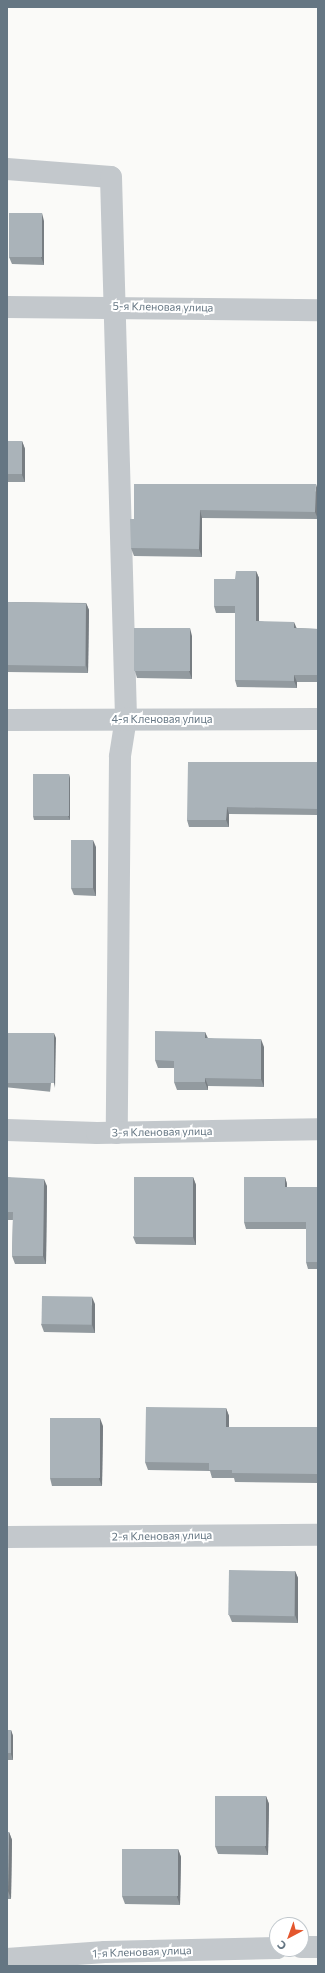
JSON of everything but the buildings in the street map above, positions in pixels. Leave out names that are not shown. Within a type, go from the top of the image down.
[{"type":"street","points":[[7,169],[111,177],[113,306],[126,718],[120,757],[117,1133]]},
{"type":"street","name":"5-я Кленовая улица","points":[[7,307],[113,306],[318,310]]},
{"type":"street","name":"4-я Кленовая улица","points":[[7,720],[126,718],[318,719]]},
{"type":"street","name":"3-я Кленовая улица","points":[[7,1130],[117,1133],[318,1129]]},
{"type":"street","name":"2-я Кленовая улица","points":[[7,1537],[318,1535]]},
{"type":"street","name":"1-я Кленовая улица","points":[[7,1959],[105,1952],[269,1948]]}]
